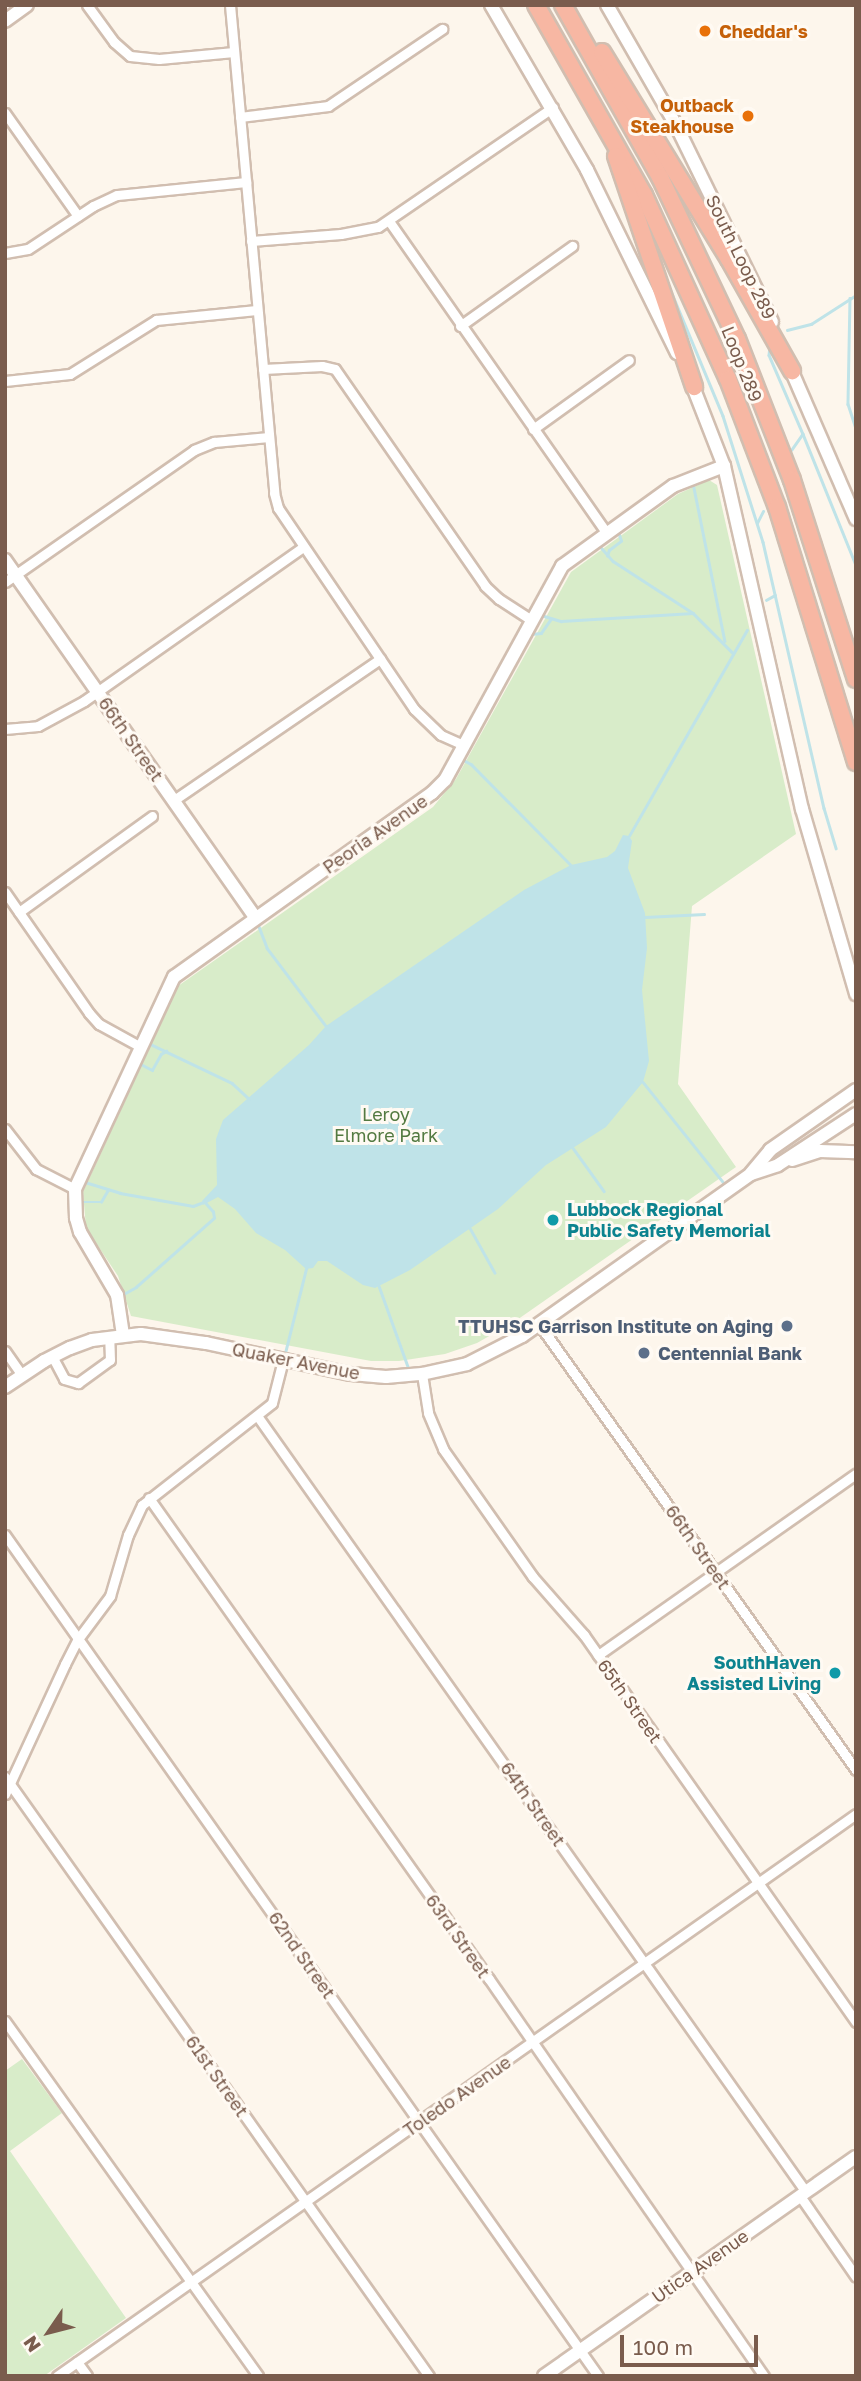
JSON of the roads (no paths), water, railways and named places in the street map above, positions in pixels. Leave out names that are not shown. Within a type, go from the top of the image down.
[{"type":"highway","name":"Loop 289","points":[[536,5],[608,127],[681,270],[738,405],[777,507],[856,762]]},
{"type":"highway","name":"Loop 289","points":[[563,5],[660,177],[737,339],[792,480],[856,679]]},
{"type":"highway","points":[[563,5],[592,38],[638,107],[792,371]]},
{"type":"highway","points":[[608,127],[632,210],[694,387]]},
{"type":"main road","points":[[5,21],[27,5]]},
{"type":"main road","points":[[491,5],[553,107],[694,387],[724,466],[802,809],[856,994]]},
{"type":"main road","name":"South Loop 289","points":[[607,5],[651,79],[706,185],[775,328],[856,519]]},
{"type":"main road","name":"Peoria Avenue","points":[[75,1189],[162,998],[180,970],[425,800],[445,780],[562,566],[673,486],[724,466]]},
{"type":"main road","name":"66th Street","points":[[5,559],[11,579],[98,692],[256,918]]},
{"type":"main road","name":"Quaker Avenue","points":[[5,1387],[52,1356],[123,1335],[165,1335],[351,1374],[386,1377],[422,1374],[485,1357],[539,1324],[751,1174],[770,1150],[856,1090]]},
{"type":"main road","name":"Quaker Avenue","points":[[751,1174],[778,1165],[856,1114]]},
{"type":"main road","points":[[778,1165],[820,1151],[856,1152]]},
{"type":"main road","points":[[75,1189],[76,1218],[80,1231],[117,1295],[123,1335]]},
{"type":"main road","name":"Utica Avenue","points":[[544,2376],[856,2157]]},
{"type":"street","points":[[87,5],[114,42],[130,56],[159,59],[234,52]]},
{"type":"street","points":[[230,5],[262,369],[278,508],[424,721],[441,735],[463,745]]},
{"type":"street","points":[[240,117],[328,106],[442,29]]},
{"type":"street","points":[[251,241],[363,232],[389,221],[553,107]]},
{"type":"street","points":[[5,113],[78,216]]},
{"type":"street","points":[[5,254],[28,249],[78,216],[117,195],[246,182]]},
{"type":"street","points":[[389,221],[606,532]]},
{"type":"street","points":[[460,326],[572,246]]},
{"type":"street","points":[[5,381],[70,374],[156,320],[257,310]]},
{"type":"street","points":[[533,429],[629,360]]},
{"type":"street","points":[[262,369],[322,366],[335,369],[485,586],[499,600],[531,620]]},
{"type":"street","points":[[11,579],[194,450],[214,442],[269,438]]},
{"type":"street","points":[[5,729],[38,726],[98,692],[303,547]]},
{"type":"street","points":[[174,800],[380,659]]},
{"type":"street","points":[[19,912],[152,816]]},
{"type":"street","points":[[5,892],[99,1024],[139,1046]]},
{"type":"street","points":[[5,1129],[37,1169],[75,1189]]},
{"type":"street","name":"66th Street","points":[[539,1324],[856,1770]]},
{"type":"street","points":[[52,1356],[64,1379],[78,1383],[110,1360],[109,1337]]},
{"type":"street","points":[[5,1351],[22,1375]]},
{"type":"street","points":[[5,1794],[8,1780],[78,1639],[110,1596],[128,1535],[149,1498],[258,1417],[272,1403],[283,1360]]},
{"type":"street","name":"65th Street","points":[[422,1374],[428,1413],[443,1449],[533,1577],[598,1655],[856,2022]]},
{"type":"street","name":"64th Street","points":[[258,1417],[645,1963],[803,2194],[856,2277]]},
{"type":"street","points":[[598,1655],[856,1474]]},
{"type":"street","name":"63rd Street","points":[[149,1498],[533,2042],[764,2376]]},
{"type":"street","name":"62nd Street","points":[[5,1535],[598,2376]]},
{"type":"street","name":"61st Street","points":[[8,1780],[429,2376]]},
{"type":"street","name":"Toledo Avenue","points":[[57,2376],[856,1814]]},
{"type":"street","points":[[5,2021],[258,2376]]},
{"type":"street","points":[[77,2362],[87,2376]]},
{"type":"water","points":[[623,835],[629,836],[632,841],[628,868],[645,913],[647,948],[642,990],[649,1061],[643,1082],[606,1127],[546,1165],[498,1209],[410,1270],[375,1288],[363,1285],[327,1261],[318,1261],[313,1268],[306,1269],[285,1250],[256,1233],[235,1209],[218,1197],[203,1205],[202,1201],[217,1185],[216,1139],[223,1120],[309,1045],[326,1026],[524,890],[571,865],[607,857],[615,851]]},
{"type":"waterway","points":[[666,279],[723,416],[763,542],[824,808],[836,848]]},
{"type":"waterway","points":[[787,330],[811,324],[856,295]]},
{"type":"waterway","points":[[850,298],[848,404],[856,428]]},
{"type":"waterway","points":[[770,346],[769,355],[803,434],[792,450]]},
{"type":"waterway","points":[[803,434],[856,565]]},
{"type":"waterway","points":[[693,483],[725,641]]},
{"type":"waterway","points":[[757,523],[763,511]]},
{"type":"waterway","points":[[607,556],[609,550],[621,541],[618,532]]},
{"type":"waterway","points":[[599,545],[613,561],[693,613],[733,653]]},
{"type":"waterway","points":[[766,600],[775,595]]},
{"type":"waterway","points":[[541,615],[561,621],[693,613]]},
{"type":"waterway","points":[[531,634],[541,633],[550,620]]},
{"type":"waterway","points":[[629,836],[747,630]]},
{"type":"waterway","points":[[460,758],[471,764],[571,865]]},
{"type":"waterway","points":[[645,917],[704,914]]},
{"type":"waterway","points":[[258,924],[267,948],[326,1026]]},
{"type":"waterway","points":[[148,1043],[232,1083],[249,1099]]},
{"type":"waterway","points":[[139,1063],[152,1070],[161,1054],[166,1051]]},
{"type":"waterway","points":[[643,1082],[727,1187]]},
{"type":"waterway","points":[[573,1148],[604,1191]]},
{"type":"waterway","points":[[85,1182],[120,1193],[193,1206],[201,1203]]},
{"type":"waterway","points":[[78,1202],[101,1202],[108,1190]]},
{"type":"waterway","points":[[120,1296],[136,1287],[214,1218],[213,1212],[206,1204]]},
{"type":"waterway","points":[[470,1228],[495,1273]]},
{"type":"waterway","points":[[284,1357],[306,1269]]},
{"type":"waterway","points":[[379,1286],[410,1372]]},
{"type":"place","name":"Cheddar's","points":[[705,31]]},
{"type":"place","name":"Outback Steakhouse","points":[[748,116]]},
{"type":"place","name":"Lubbock Regional Public Safety Memorial","points":[[553,1220]]},
{"type":"place","name":"TTUHSC Garrison Institute on Aging","points":[[787,1326]]},
{"type":"place","name":"Centennial Bank","points":[[644,1353]]},
{"type":"place","name":"SouthHaven Assisted Living","points":[[835,1673]]},
{"type":"park label","name":"Leroy Elmore Park","points":[[386,1125]]}]
